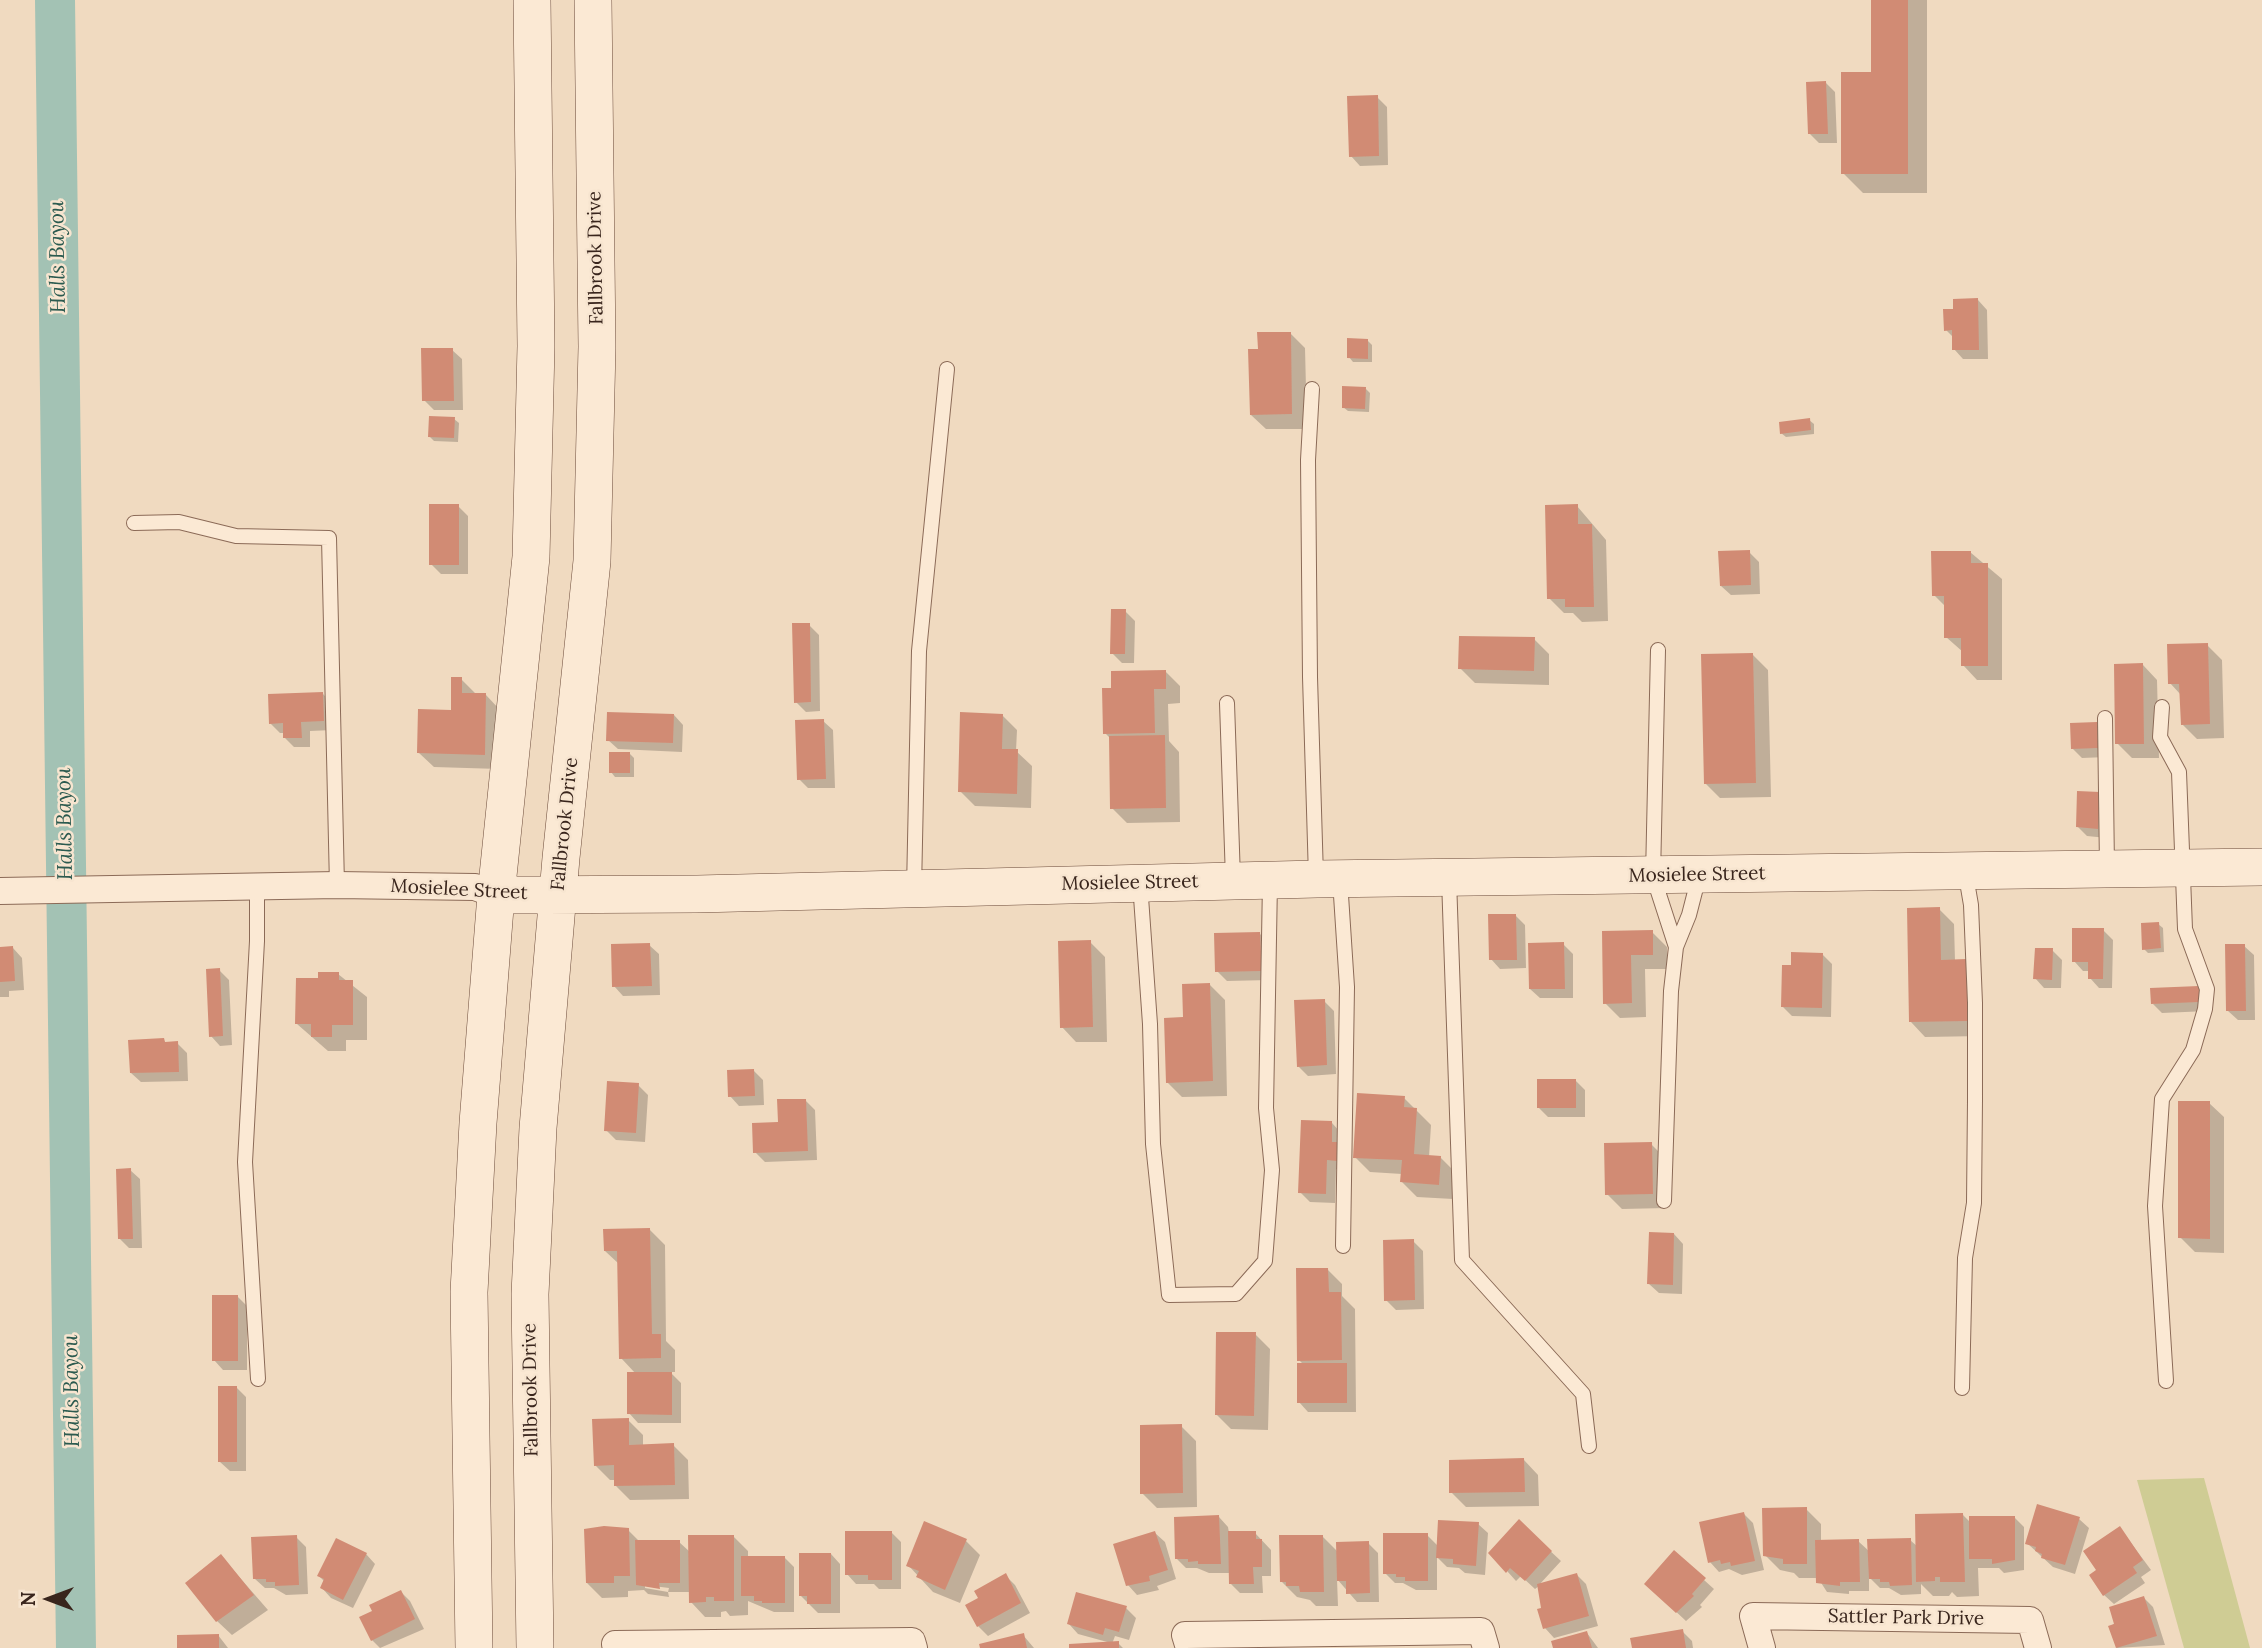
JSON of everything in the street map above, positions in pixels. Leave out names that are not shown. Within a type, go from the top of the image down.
[{"type":"main road","points":[[474,1648],[469,1292],[478,1124],[496,895],[531,557],[536,346],[532,0]]},
{"type":"main road","name":"Fallbrook Drive","points":[[535,1648],[530,1294],[538,1128],[558,894],[592,561],[597,347],[593,0]]},
{"type":"main road","name":"Mosielee Street","points":[[496,895],[914,890],[1140,881],[1328,878],[1699,876],[1965,869],[2262,867]]},
{"type":"street","name":"Mosielee Street","points":[[0,891],[337,885],[475,887],[496,895]]},
{"type":"street","name":"Sattler Park Drive","points":[[1762,1648],[1754,1616],[2030,1620],[2038,1648]]},
{"type":"street","points":[[1187,1641],[1484,1639]]},
{"type":"street","points":[[615,1644],[913,1645]]},
{"type":"lane","points":[[914,890],[919,651],[947,369]]},
{"type":"lane","points":[[1312,389],[1308,460],[1310,677],[1328,878],[1347,987],[1343,1246]]},
{"type":"lane","points":[[134,523],[179,522],[236,536],[329,538],[337,885]]},
{"type":"lane","points":[[1658,650],[1653,876],[1675,947]]},
{"type":"lane","points":[[1227,703],[1233,881]]},
{"type":"lane","points":[[2162,707],[2160,737],[2179,772],[2185,929],[2207,989],[2205,1009],[2193,1050],[2162,1100],[2155,1206],[2166,1381]]},
{"type":"lane","points":[[2105,718],[2107,867]]},
{"type":"lane","points":[[1962,1388],[1965,1258],[1974,1203],[1975,1086],[1975,991],[1965,869]]},
{"type":"lane","points":[[1664,1201],[1675,947],[1689,915],[1699,876]]},
{"type":"lane","points":[[1449,878],[1462,1260],[1583,1394],[1589,1446]]},
{"type":"lane","points":[[1140,881],[1150,1024],[1153,1144],[1169,1294],[1236,1294],[1265,1261],[1272,1170],[1266,1108],[1270,880]]},
{"type":"lane","points":[[257,886],[257,941],[245,1163],[258,1379]]},
{"type":"shaded area","points":[[2204,1478],[2250,1648],[2184,1648],[2137,1480]]},
{"type":"building","points":[[1871,0],[1908,0],[1908,174],[1841,174],[1841,72],[1871,72]]},
{"type":"building","points":[[1826,81],[1828,134],[1808,134],[1806,82]]},
{"type":"building","points":[[1378,95],[1379,156],[1349,157],[1347,96]]},
{"type":"building","points":[[1978,298],[1979,350],[1952,350],[1952,330],[1944,331],[1943,309],[1953,309],[1953,299]]},
{"type":"building","points":[[1257,332],[1291,332],[1292,414],[1250,415],[1248,349],[1258,349]]},
{"type":"building","points":[[1347,338],[1368,339],[1368,359],[1347,358]]},
{"type":"building","points":[[421,348],[453,348],[454,401],[422,401]]},
{"type":"building","points":[[1342,386],[1366,387],[1365,409],[1342,408]]},
{"type":"building","points":[[429,416],[455,417],[454,438],[428,437]]},
{"type":"building","points":[[1810,418],[1811,430],[1780,434],[1779,422]]},
{"type":"building","points":[[429,504],[459,504],[459,565],[429,565]]},
{"type":"building","points":[[1578,504],[1578,524],[1592,524],[1594,607],[1565,607],[1565,599],[1547,599],[1545,505]]},
{"type":"building","points":[[1750,550],[1751,585],[1720,586],[1718,551]]},
{"type":"building","points":[[1931,551],[1971,551],[1971,563],[1988,563],[1988,666],[1961,666],[1961,638],[1944,638],[1944,596],[1932,596]]},
{"type":"building","points":[[1111,609],[1126,609],[1125,654],[1110,654]]},
{"type":"building","points":[[792,623],[810,623],[811,702],[794,703]]},
{"type":"building","points":[[1459,636],[1535,637],[1534,671],[1458,669]]},
{"type":"building","points":[[2208,643],[2210,724],[2181,725],[2179,684],[2168,684],[2167,644]]},
{"type":"building","points":[[1753,653],[1756,783],[1704,784],[1701,654]]},
{"type":"building","points":[[2143,663],[2144,744],[2115,744],[2114,664]]},
{"type":"building","points":[[1166,670],[1166,689],[1154,689],[1155,733],[1103,734],[1102,688],[1111,688],[1111,671]]},
{"type":"building","points":[[451,677],[462,677],[462,693],[486,693],[485,755],[417,753],[418,709],[451,710]]},
{"type":"building","points":[[323,692],[324,721],[301,722],[302,738],[283,738],[283,723],[269,724],[268,694]]},
{"type":"building","points":[[607,712],[674,714],[673,743],[606,741]]},
{"type":"building","points":[[960,712],[1003,714],[1002,749],[1018,749],[1017,794],[958,792]]},
{"type":"building","points":[[824,719],[826,779],[797,780],[795,720]]},
{"type":"building","points":[[2097,722],[2098,748],[2071,749],[2070,723]]},
{"type":"building","points":[[1165,735],[1166,808],[1110,809],[1109,736]]},
{"type":"building","points":[[609,752],[630,752],[630,773],[609,773]]},
{"type":"building","points":[[2077,791],[2100,792],[2098,829],[2076,827]]},
{"type":"building","points":[[1940,907],[1941,960],[1966,959],[1968,1021],[1909,1022],[1907,908]]},
{"type":"building","points":[[1488,914],[1516,914],[1517,960],[1489,960]]},
{"type":"building","points":[[2159,922],[2161,948],[2142,950],[2141,923]]},
{"type":"building","points":[[2072,928],[2104,928],[2103,979],[2088,979],[2088,962],[2072,962]]},
{"type":"building","points":[[1653,930],[1653,955],[1631,955],[1632,1003],[1603,1004],[1602,931]]},
{"type":"building","points":[[1260,932],[1262,971],[1215,972],[1214,933]]},
{"type":"building","points":[[1091,940],[1093,1027],[1060,1028],[1058,941]]},
{"type":"building","points":[[1564,942],[1565,989],[1529,989],[1528,943]]},
{"type":"building","points":[[650,943],[652,986],[612,987],[611,944]]},
{"type":"building","points":[[2225,944],[2245,944],[2246,1011],[2226,1011]]},
{"type":"building","points":[[13,946],[15,981],[0,982],[0,947]]},
{"type":"building","points":[[2035,948],[2053,948],[2052,980],[2033,979]]},
{"type":"building","points":[[1791,952],[1823,953],[1822,1008],[1781,1007],[1782,965],[1791,965]]},
{"type":"building","points":[[220,968],[223,1036],[209,1037],[206,969]]},
{"type":"building","points":[[318,972],[339,972],[339,980],[353,980],[353,1025],[332,1025],[332,1037],[311,1037],[311,1024],[295,1024],[296,978],[318,978]]},
{"type":"building","points":[[1210,983],[1213,1081],[1166,1083],[1164,1018],[1183,1017],[1182,984]]},
{"type":"building","points":[[2199,986],[2199,1002],[2151,1004],[2150,988]]},
{"type":"building","points":[[1325,999],[1327,1065],[1297,1067],[1294,1000]]},
{"type":"building","points":[[164,1038],[165,1042],[178,1041],[179,1072],[130,1073],[128,1040]]},
{"type":"building","points":[[754,1069],[755,1096],[728,1097],[727,1070]]},
{"type":"building","points":[[1537,1079],[1576,1079],[1576,1108],[1537,1108]]},
{"type":"building","points":[[607,1081],[639,1083],[636,1133],[604,1131]]},
{"type":"building","points":[[1357,1093],[1405,1096],[1404,1107],[1417,1108],[1414,1154],[1441,1156],[1439,1185],[1400,1182],[1402,1160],[1353,1158]]},
{"type":"building","points":[[777,1099],[806,1099],[808,1151],[753,1153],[752,1123],[778,1122]]},
{"type":"building","points":[[2178,1101],[2210,1101],[2210,1239],[2178,1238]]},
{"type":"building","points":[[1301,1120],[1332,1121],[1332,1142],[1338,1142],[1337,1161],[1327,1160],[1326,1194],[1298,1193]]},
{"type":"building","points":[[1652,1142],[1653,1194],[1605,1195],[1604,1143]]},
{"type":"building","points":[[131,1168],[133,1239],[118,1239],[116,1169]]},
{"type":"building","points":[[650,1228],[652,1334],[661,1334],[661,1358],[619,1359],[617,1251],[604,1251],[603,1229]]},
{"type":"building","points":[[1649,1232],[1674,1233],[1673,1285],[1647,1284]]},
{"type":"building","points":[[1414,1239],[1415,1300],[1384,1301],[1383,1240]]},
{"type":"building","points":[[1296,1268],[1328,1268],[1329,1292],[1341,1292],[1342,1360],[1297,1361]]},
{"type":"building","points":[[212,1295],[238,1295],[238,1361],[212,1361]]},
{"type":"building","points":[[1216,1332],[1256,1332],[1254,1416],[1215,1415]]},
{"type":"building","points":[[1297,1363],[1347,1363],[1347,1403],[1297,1403]]},
{"type":"building","points":[[627,1372],[672,1372],[672,1415],[627,1414]]},
{"type":"building","points":[[218,1386],[237,1386],[237,1462],[218,1462]]},
{"type":"building","points":[[629,1418],[629,1445],[674,1443],[675,1485],[614,1486],[614,1465],[594,1466],[592,1419]]},
{"type":"building","points":[[1182,1424],[1183,1493],[1140,1494],[1140,1425]]},
{"type":"building","points":[[1524,1458],[1525,1492],[1449,1493],[1449,1460]]},
{"type":"building","points":[[2037,1504],[2080,1517],[2065,1565],[2041,1558],[2042,1554],[2035,1551],[2036,1547],[2025,1544]]},
{"type":"building","points":[[1807,1507],[1807,1564],[1783,1564],[1783,1559],[1763,1556],[1762,1508]]},
{"type":"building","points":[[1744,1512],[1755,1561],[1731,1566],[1730,1562],[1721,1564],[1720,1560],[1708,1563],[1699,1522]]},
{"type":"building","points":[[1963,1513],[1965,1582],[1940,1582],[1940,1577],[1935,1577],[1935,1581],[1916,1582],[1915,1514]]},
{"type":"building","points":[[1219,1515],[1221,1564],[1198,1564],[1198,1561],[1175,1559],[1174,1517]]},
{"type":"building","points":[[1969,1516],[2015,1516],[2015,1560],[1992,1564],[1992,1559],[1969,1559]]},
{"type":"building","points":[[1519,1519],[1552,1551],[1525,1581],[1510,1568],[1506,1573],[1488,1553]]},
{"type":"building","points":[[1438,1520],[1479,1522],[1476,1566],[1453,1564],[1453,1559],[1436,1558]]},
{"type":"building","points":[[924,1521],[967,1539],[945,1590],[916,1577],[919,1571],[906,1566]]},
{"type":"building","points":[[604,1526],[629,1528],[630,1576],[614,1576],[614,1583],[586,1583],[584,1529]]},
{"type":"building","points":[[2120,1526],[2143,1560],[2133,1567],[2137,1573],[2103,1596],[2089,1575],[2096,1570],[2083,1551]]},
{"type":"building","points":[[845,1531],[892,1531],[892,1580],[868,1580],[868,1575],[845,1575]]},
{"type":"building","points":[[1155,1531],[1168,1570],[1149,1576],[1150,1581],[1126,1586],[1113,1544]]},
{"type":"building","points":[[1228,1531],[1256,1531],[1256,1539],[1262,1539],[1262,1567],[1253,1567],[1254,1584],[1229,1584]]},
{"type":"building","points":[[1383,1533],[1428,1533],[1428,1581],[1405,1581],[1405,1577],[1396,1577],[1396,1574],[1383,1574]]},
{"type":"building","points":[[297,1535],[299,1585],[275,1586],[275,1582],[266,1582],[266,1579],[253,1579],[251,1537]]},
{"type":"building","points":[[688,1535],[734,1535],[734,1601],[714,1601],[714,1597],[706,1597],[706,1602],[689,1603]]},
{"type":"building","points":[[1279,1535],[1323,1535],[1324,1592],[1300,1592],[1299,1586],[1286,1586],[1286,1582],[1280,1582]]},
{"type":"building","points":[[336,1538],[367,1553],[343,1600],[320,1588],[324,1579],[317,1576]]},
{"type":"building","points":[[1911,1538],[1912,1585],[1890,1586],[1889,1582],[1880,1582],[1880,1579],[1869,1579],[1867,1539]]},
{"type":"building","points":[[1859,1539],[1860,1582],[1840,1582],[1840,1586],[1816,1583],[1815,1540]]},
{"type":"building","points":[[635,1540],[680,1540],[680,1583],[659,1583],[660,1589],[636,1585]]},
{"type":"building","points":[[1369,1541],[1370,1593],[1346,1594],[1346,1581],[1337,1581],[1336,1542]]},
{"type":"building","points":[[1674,1550],[1706,1578],[1692,1594],[1694,1596],[1676,1613],[1644,1584]]},
{"type":"building","points":[[799,1553],[831,1553],[831,1604],[807,1604],[807,1596],[799,1596]]},
{"type":"building","points":[[221,1554],[254,1595],[216,1622],[185,1583]]},
{"type":"building","points":[[741,1556],[785,1556],[785,1603],[762,1603],[754,1601],[754,1596],[741,1596]]},
{"type":"building","points":[[1006,1573],[1021,1603],[977,1627],[965,1605],[978,1598],[974,1591]]},
{"type":"building","points":[[1577,1573],[1589,1616],[1543,1629],[1537,1609],[1541,1608],[1537,1584]]},
{"type":"building","points":[[401,1590],[415,1619],[371,1641],[359,1617],[372,1611],[369,1605]]},
{"type":"building","points":[[1076,1592],[1127,1606],[1119,1632],[1105,1628],[1103,1635],[1067,1624]]},
{"type":"building","points":[[2144,1596],[2157,1636],[2116,1648],[2108,1626],[2114,1624],[2109,1607]]},
{"type":"building","points":[[1683,1629],[1686,1648],[1632,1648],[1630,1638]]},
{"type":"building","points":[[1587,1631],[1592,1648],[1553,1648],[1551,1641]]},
{"type":"building","points":[[1024,1633],[1027,1648],[980,1648],[979,1644]]},
{"type":"building","points":[[219,1634],[219,1648],[177,1648],[177,1635]]},
{"type":"building","points":[[1119,1641],[1119,1648],[1069,1648],[1069,1644]]},
{"type":"waterway","name":"Halls Bayou","points":[[55,0],[76,1648]]}]
